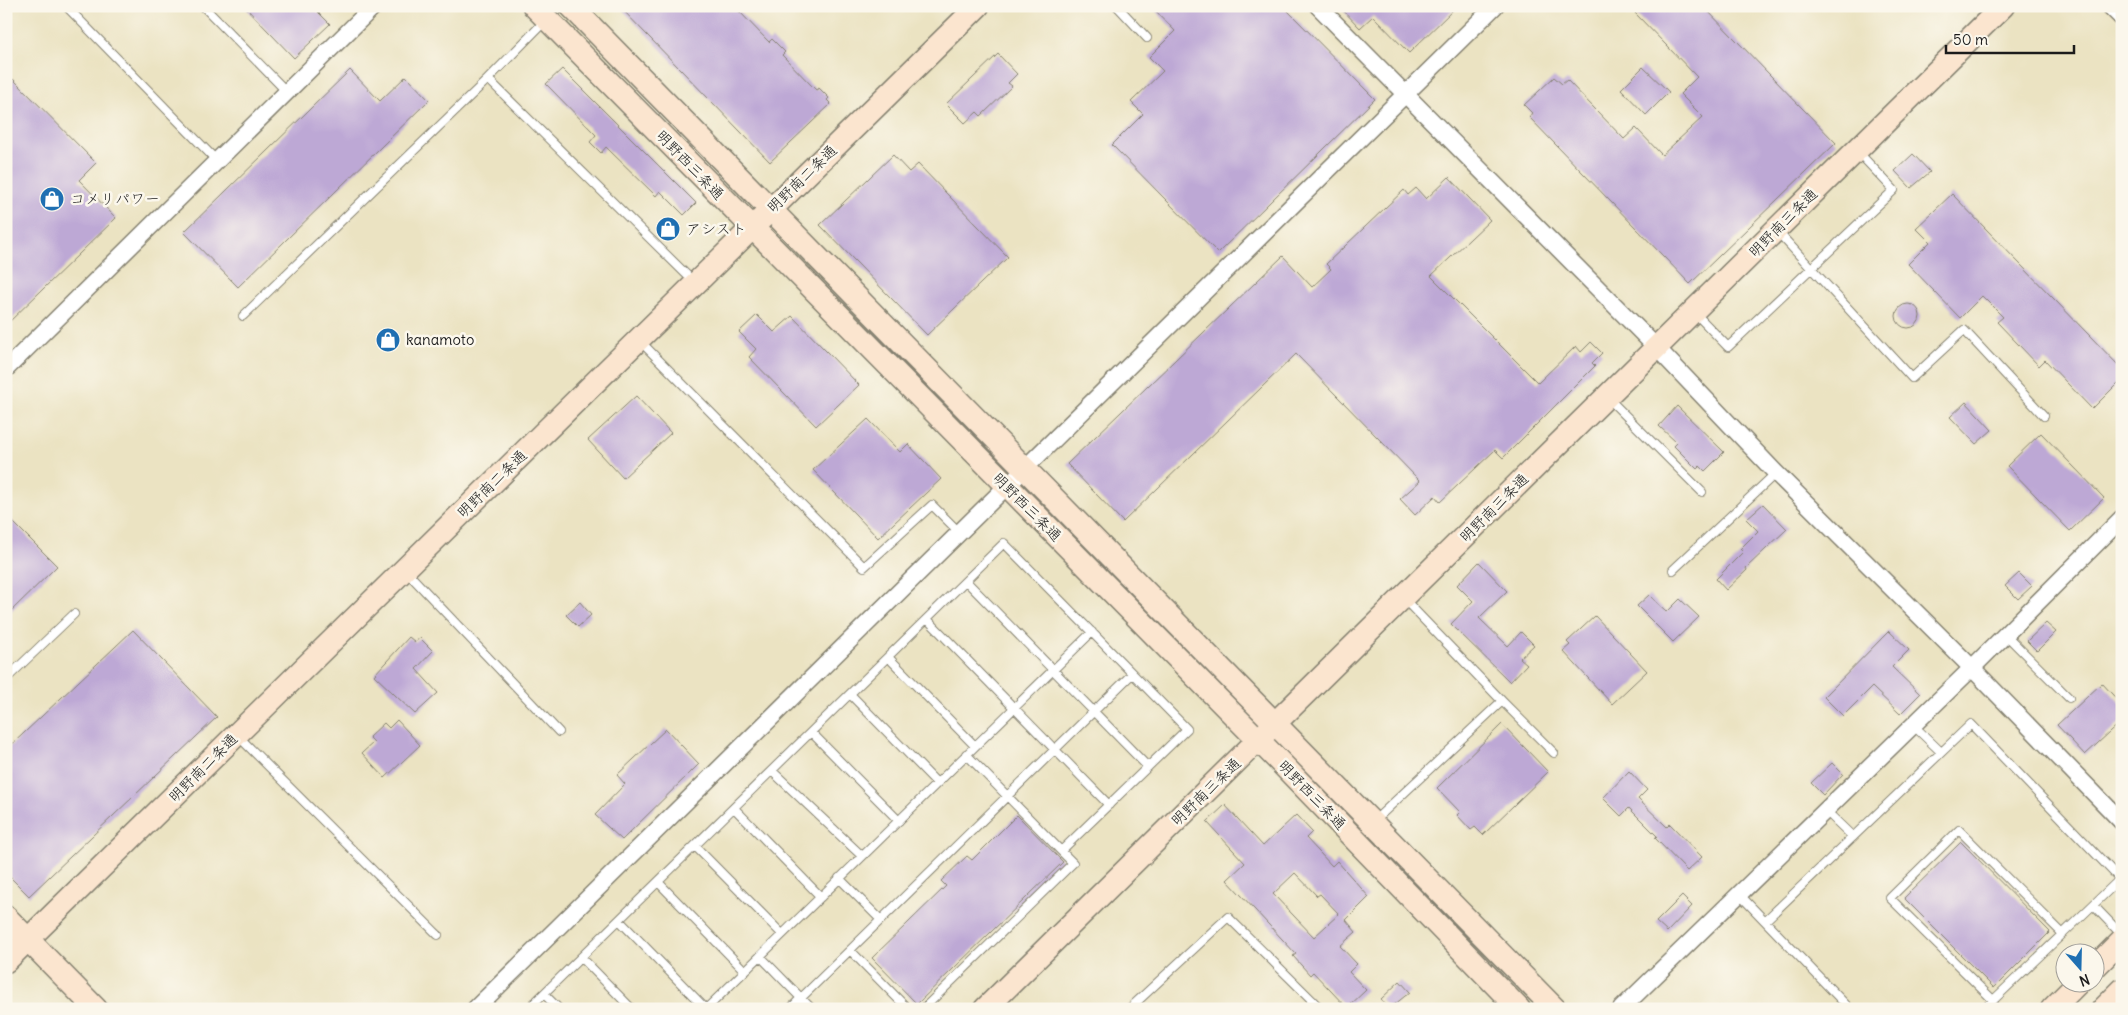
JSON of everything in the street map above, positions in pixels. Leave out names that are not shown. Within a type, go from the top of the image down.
[{"type":"street","points":[[6,368],[374,6]]},
{"type":"street","name":"明野西三条通","points":[[571,6],[1274,725],[1555,1009]]},
{"type":"street","name":"明野南二条通","points":[[6,962],[978,6]]},
{"type":"street","points":[[1318,6],[1656,348],[1776,473],[1972,668],[2122,822]]},
{"type":"street","points":[[474,1009],[1495,6]]},
{"type":"street","name":"明野南三条通","points":[[985,1009],[2003,6]]},
{"type":"street","points":[[2110,6],[2122,18]]},
{"type":"street","name":"明野西三条通","points":[[541,13],[1258,740],[1519,1009]]},
{"type":"street","points":[[1620,1009],[1914,725],[2122,518]]},
{"type":"street","points":[[6,917],[96,1009]]},
{"type":"street","points":[[2106,956],[2122,940]]},
{"type":"street","points":[[2103,1009],[2122,990]]},
{"type":"street","points":[[2052,1009],[2069,992]]},
{"type":"lane","points":[[66,6],[217,161]]},
{"type":"lane","points":[[203,6],[287,92]]},
{"type":"lane","points":[[1117,6],[1147,38]]},
{"type":"lane","points":[[242,316],[488,79],[541,13]]},
{"type":"lane","points":[[488,79],[696,283]]},
{"type":"lane","points":[[1694,311],[1728,347],[1894,190],[1856,151]]},
{"type":"lane","points":[[1776,229],[1912,378],[1964,330],[2044,416]]},
{"type":"lane","points":[[639,339],[864,567],[932,505],[960,533]]},
{"type":"lane","points":[[1607,396],[1702,492]]},
{"type":"lane","points":[[1673,570],[1776,473]]},
{"type":"lane","points":[[528,1009],[1004,543],[1187,729],[1061,851]]},
{"type":"lane","points":[[404,570],[559,732]]},
{"type":"lane","points":[[966,581],[1148,767]]},
{"type":"lane","points":[[1403,598],[1554,753]]},
{"type":"lane","points":[[6,680],[74,614]]},
{"type":"lane","points":[[927,619],[1109,805]]},
{"type":"lane","points":[[619,920],[706,1009],[1092,632]]},
{"type":"lane","points":[[2006,634],[2069,698]]},
{"type":"lane","points":[[888,657],[975,746]]},
{"type":"lane","points":[[790,1009],[1132,674]]},
{"type":"lane","points":[[850,694],[937,783]]},
{"type":"lane","points":[[1371,823],[1502,701]]},
{"type":"lane","points":[[1765,921],[1970,724],[2120,879],[1984,1009]]},
{"type":"lane","points":[[1914,725],[1941,752]]},
{"type":"lane","points":[[811,732],[898,821]]},
{"type":"lane","points":[[237,735],[438,935]]},
{"type":"lane","points":[[923,1009],[1073,863],[966,754]]},
{"type":"lane","points":[[772,771],[862,856]]},
{"type":"lane","points":[[734,808],[821,897]]},
{"type":"lane","points":[[1825,810],[1853,837]]},
{"type":"lane","points":[[1993,1000],[1890,898],[1958,830],[2063,934]]},
{"type":"lane","points":[[695,846],[782,934]]},
{"type":"lane","points":[[839,878],[881,920]]},
{"type":"lane","points":[[658,882],[745,971]]},
{"type":"lane","points":[[1739,894],[1850,1009]]},
{"type":"lane","points":[[2093,905],[2122,935]]},
{"type":"lane","points":[[1129,1009],[1228,917],[1321,1009]]},
{"type":"lane","points":[[850,950],[908,1009]]},
{"type":"lane","points":[[760,956],[812,1009]]},
{"type":"lane","points":[[581,957],[632,1009]]},
{"type":"lane","points":[[544,994],[559,1009]]},
{"type":"building","points":[[244,6],[312,6],[330,24],[294,58]]},
{"type":"building","points":[[619,6],[734,6],[769,42],[772,39],[785,52],[782,55],[816,90],[819,88],[829,98],[827,100],[831,104],[770,162]]},
{"type":"building","points":[[1151,6],[1283,6],[1375,99],[1218,253],[1112,145],[1143,114],[1131,102],[1163,71],[1149,57],[1175,31]]},
{"type":"building","points":[[1339,6],[1457,6],[1409,53],[1373,16],[1360,28]]},
{"type":"building","points":[[1642,6],[1703,6],[1836,143],[1690,284],[1529,117],[1532,113],[1524,105],[1554,77],[1562,84],[1567,80],[1624,139],[1636,128],[1662,155],[1703,117],[1680,94],[1697,77],[1635,13]]},
{"type":"building","points":[[998,54],[1017,74],[1008,83],[1012,86],[981,116],[977,112],[965,123],[946,104]]},
{"type":"building","points":[[1643,67],[1669,92],[1646,115],[1621,89]]},
{"type":"building","points":[[562,69],[696,203],[684,215],[660,191],[656,196],[606,147],[601,153],[590,142],[596,135],[546,84]]},
{"type":"building","points":[[350,70],[380,101],[406,76],[429,100],[238,287],[184,232]]},
{"type":"building","name":"コメリパワー","points":[[13,79],[96,163],[79,180],[116,218],[6,325],[6,85]]},
{"type":"building","points":[[1913,154],[1930,172],[1911,188],[1895,171]]},
{"type":"building","points":[[893,155],[909,172],[918,164],[1008,257],[927,335],[820,225]]},
{"type":"building","points":[[1449,177],[1490,220],[1431,276],[1538,383],[1576,346],[1581,352],[1591,342],[1602,353],[1592,363],[1595,366],[1503,458],[1495,450],[1440,502],[1435,496],[1415,515],[1400,499],[1420,481],[1296,354],[1123,522],[1067,464],[1283,256],[1312,287],[1331,269],[1326,264],[1404,190],[1408,195],[1416,188],[1426,199]]},
{"type":"building","points":[[1952,194],[2122,369],[2122,379],[2092,409],[2045,360],[2039,366],[1997,322],[2003,317],[1982,296],[1960,318],[1908,264],[1930,242],[1916,228]]},
{"type":"building","points":[[1908,304],[1913,305],[1919,311],[1919,321],[1913,327],[1908,328],[1903,327],[1897,321],[1896,316],[1897,311],[1903,305]]},
{"type":"building","points":[[757,315],[774,332],[792,316],[859,385],[816,426],[749,357],[756,349],[739,332]]},
{"type":"building","points":[[636,396],[671,433],[623,478],[588,440]]},
{"type":"building","points":[[1966,402],[1992,430],[1976,444],[1950,417]]},
{"type":"building","points":[[1677,406],[1724,452],[1705,471],[1700,466],[1697,469],[1674,446],[1677,443],[1659,426]]},
{"type":"building","points":[[868,419],[900,452],[908,444],[941,479],[878,538],[813,470]]},
{"type":"building","points":[[2041,433],[2104,498],[2070,531],[2007,466]]},
{"type":"building","points":[[1763,504],[1787,529],[1726,590],[1716,579],[1743,552],[1740,549],[1758,531],[1746,519]]},
{"type":"building","points":[[6,515],[57,566],[6,616]]},
{"type":"building","points":[[1479,562],[1507,591],[1479,618],[1508,646],[1521,632],[1534,645],[1520,658],[1527,664],[1510,682],[1451,624],[1473,601],[1457,585]]},
{"type":"building","points":[[2019,573],[2032,586],[2018,599],[2005,586]]},
{"type":"building","points":[[1649,595],[1667,612],[1680,599],[1699,617],[1673,642],[1637,606]]},
{"type":"building","points":[[580,602],[591,615],[578,627],[566,615]]},
{"type":"building","points":[[1595,616],[1647,671],[1612,704],[1563,651],[1570,645],[1567,642]]},
{"type":"building","points":[[2046,623],[2056,632],[2037,651],[2027,641]]},
{"type":"building","points":[[133,630],[217,717],[29,896],[6,873],[6,750]]},
{"type":"building","points":[[1889,631],[1909,650],[1892,667],[1920,694],[1900,714],[1872,687],[1843,716],[1824,697]]},
{"type":"building","points":[[409,637],[415,642],[420,638],[433,651],[416,669],[438,693],[415,714],[374,675]]},
{"type":"building","points":[[2102,683],[2122,705],[2122,721],[2085,755],[2057,725]]},
{"type":"building","points":[[397,720],[420,745],[385,778],[362,753],[374,742],[369,737],[384,723],[389,728]]},
{"type":"building","points":[[1502,724],[1548,772],[1483,835],[1475,827],[1471,830],[1457,815],[1460,812],[1437,788]]},
{"type":"building","points":[[666,729],[699,764],[622,840],[595,815],[625,784],[617,775]]},
{"type":"building","points":[[1832,763],[1843,774],[1823,795],[1811,783]]},
{"type":"building","points":[[1629,771],[1647,790],[1638,799],[1667,827],[1670,824],[1702,857],[1687,871],[1655,838],[1657,836],[1629,808],[1621,816],[1603,798]]},
{"type":"building","points":[[1225,805],[1263,846],[1296,815],[1312,832],[1306,838],[1332,866],[1337,861],[1369,897],[1346,920],[1356,932],[1340,946],[1357,964],[1349,972],[1366,990],[1347,1008],[1313,972],[1310,975],[1293,956],[1296,954],[1227,880],[1245,863],[1207,822]],"holes":[[[1295,873],[1317,896],[1320,894],[1339,914],[1314,937],[1273,894]]]},
{"type":"building","points":[[1017,815],[1063,862],[917,1004],[872,958],[946,886],[941,881],[967,856],[972,860]]},
{"type":"building","points":[[1961,842],[2050,932],[1994,988],[1904,898]]},
{"type":"building","points":[[1682,896],[1692,906],[1667,932],[1656,922]]},
{"type":"building","points":[[1400,981],[1410,992],[1389,1009],[1381,999]]},
{"type":"place","name":"コメリパワー","points":[[52,199]]},
{"type":"place","name":"アシスト","points":[[668,229]]},
{"type":"place","name":"kanamoto","points":[[388,340]]}]
